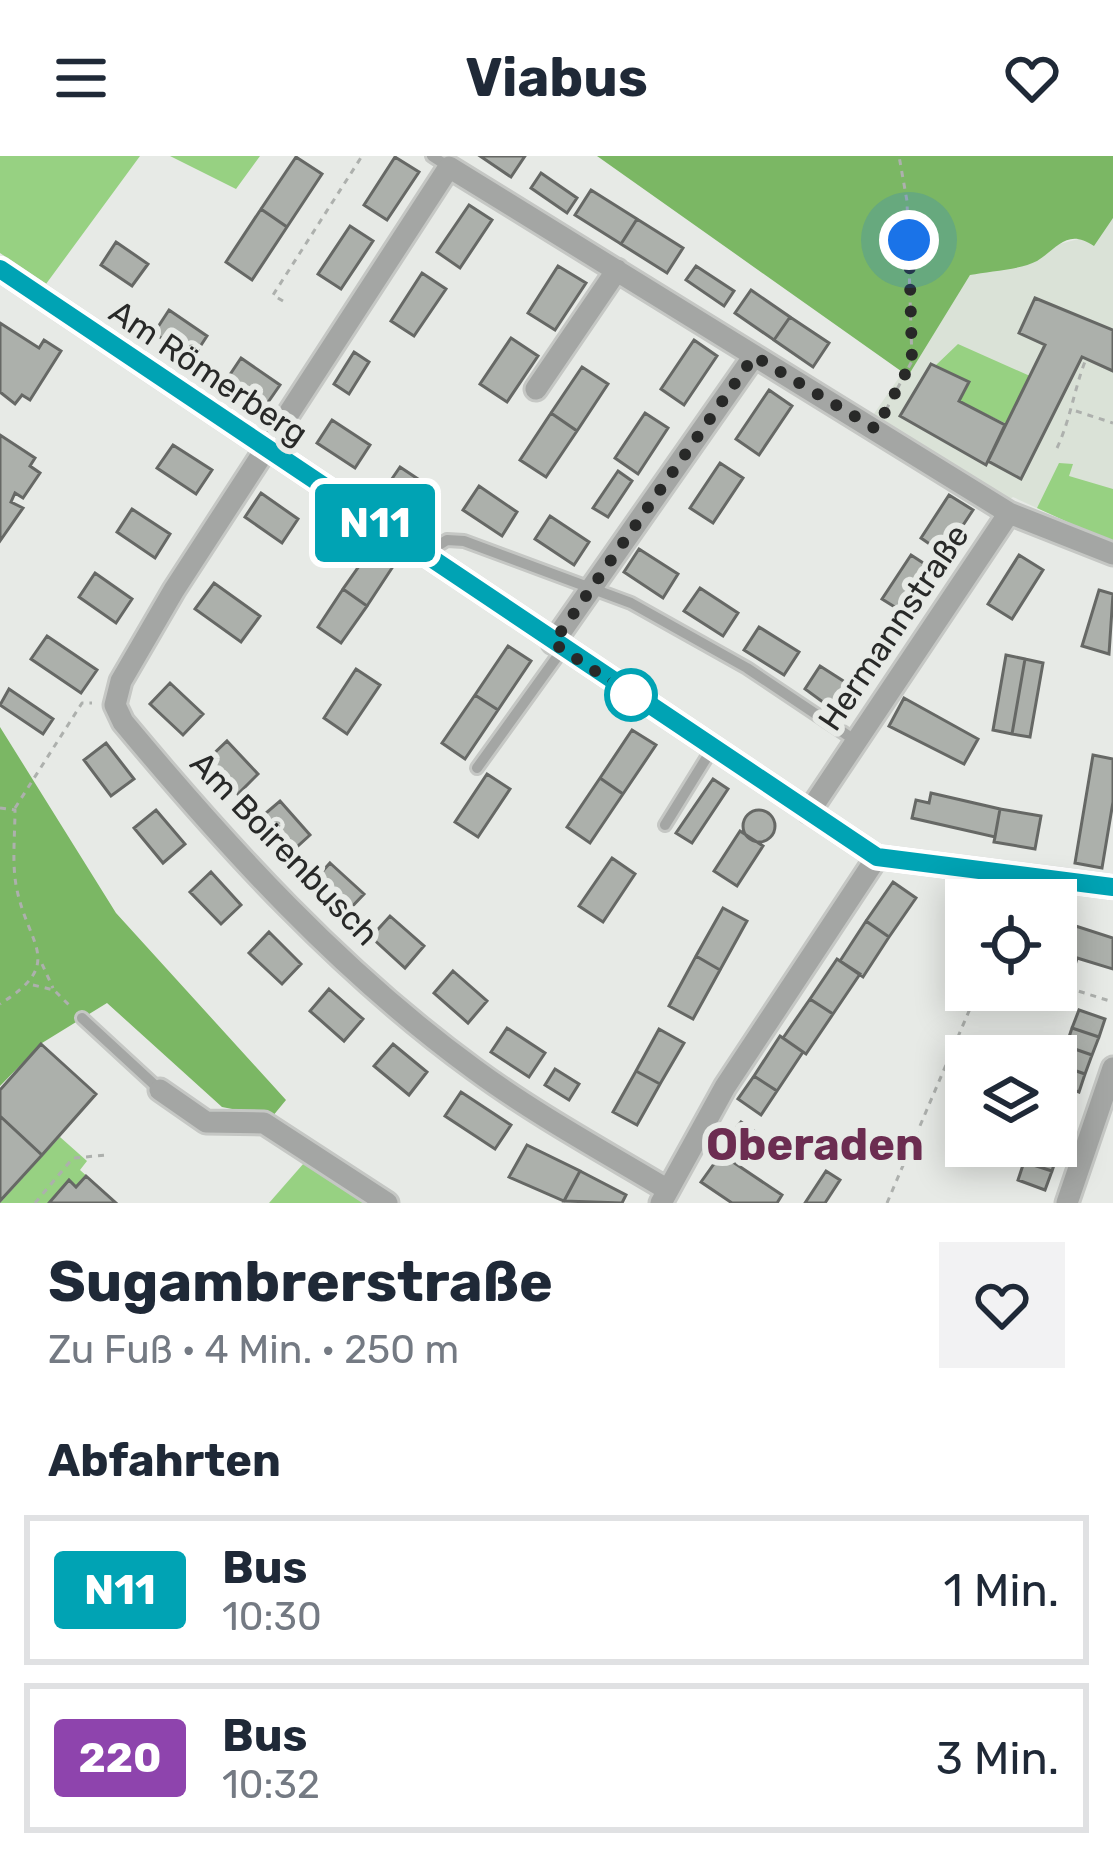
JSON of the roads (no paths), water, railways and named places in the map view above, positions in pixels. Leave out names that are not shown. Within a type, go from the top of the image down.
[{"type":"street","points":[[263,448],[441,162],[1009,513]]},
{"type":"street","name":"Am Römerberg","points":[[0,269],[877,857],[1113,887]]},
{"type":"street","points":[[536,388],[617,270]]},
{"type":"street","points":[[557,646],[592,588],[754,356]]},
{"type":"street","name":"Am Boirenbusch","points":[[263,448],[121,681],[115,705],[136,738],[237,853],[406,1015],[474,1070],[665,1196]]},
{"type":"street","name":"Hermannstraße","points":[[809,812],[1009,513],[1113,554]]},
{"type":"street","points":[[665,1196],[725,1087],[877,857]]},
{"type":"street","points":[[1067,1203],[1113,1068]]},
{"type":"street","points":[[160,1090],[206,1122],[264,1123],[386,1203]]},
{"type":"lane","points":[[423,555],[447,540],[464,541],[592,588],[687,632],[856,741]]},
{"type":"lane","points":[[477,768],[557,646]]},
{"type":"lane","points":[[665,825],[712,749]]},
{"type":"lane","points":[[82,1018],[160,1090]]},
{"type":"district","name":"Oberaden","points":[[815,1144]]}]
